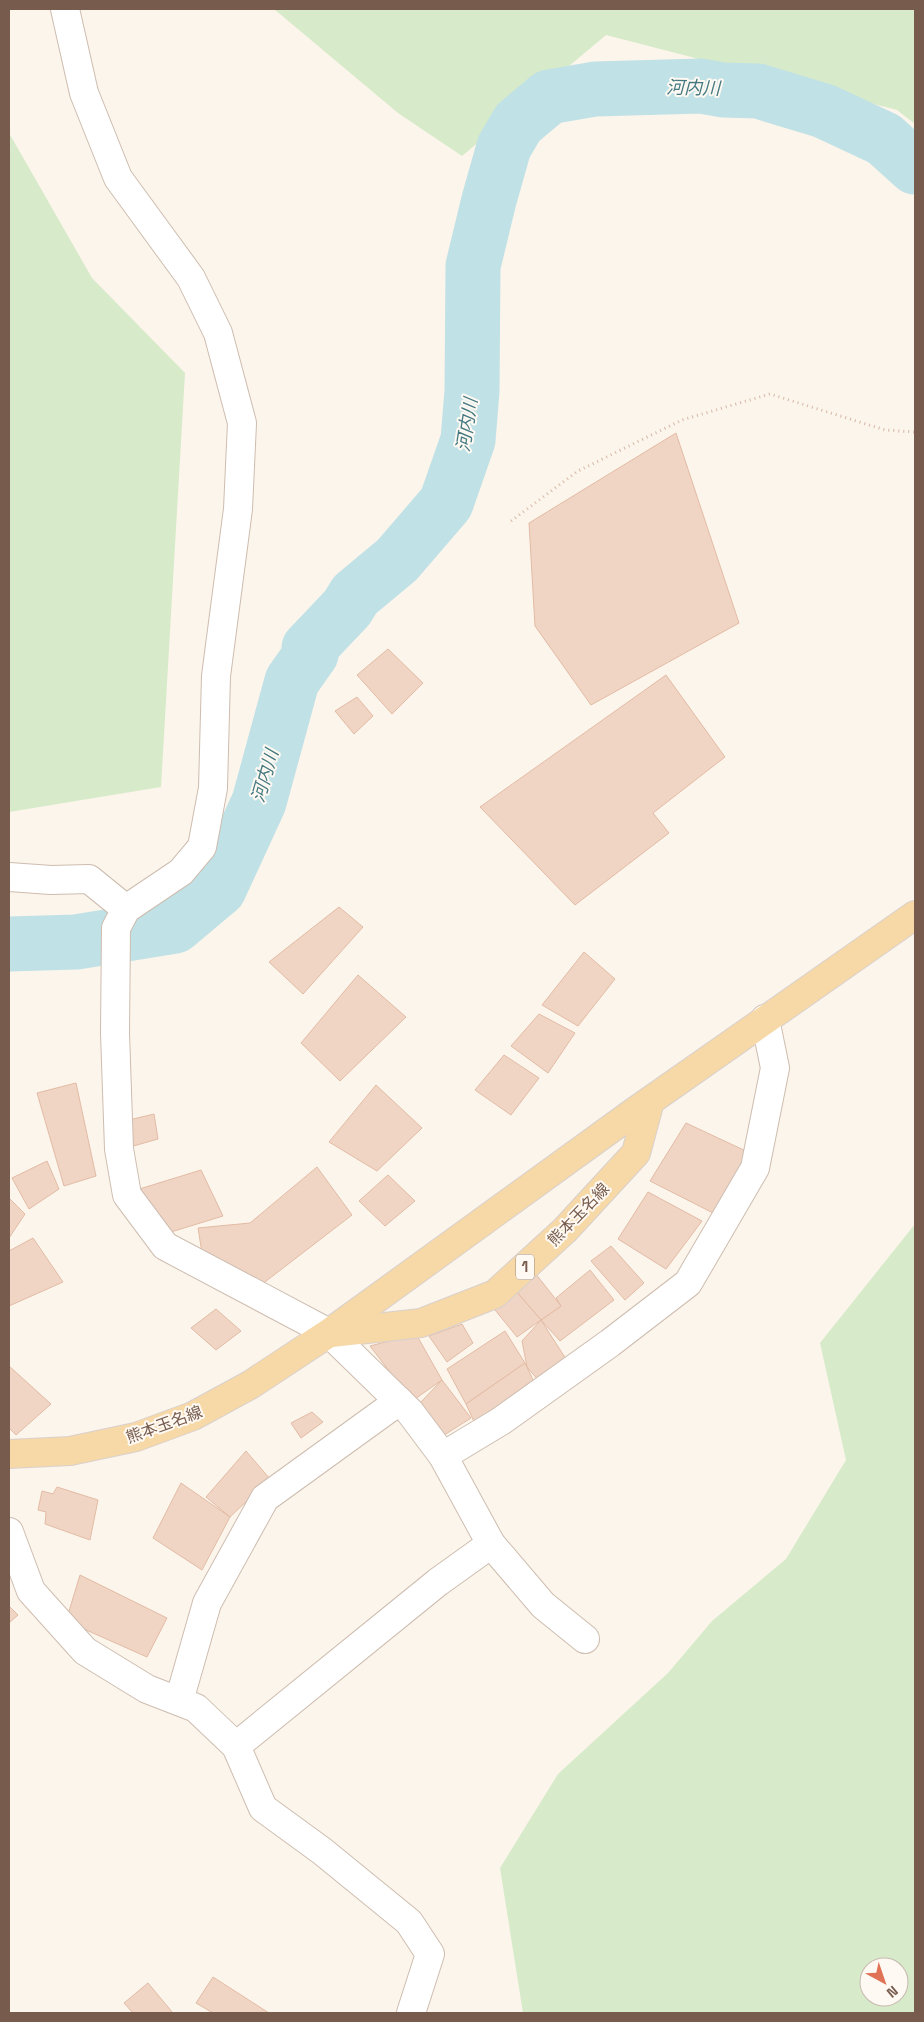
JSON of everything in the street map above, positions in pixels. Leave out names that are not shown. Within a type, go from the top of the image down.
[{"type":"main road","name":"熊本玉名線","points":[[9,1454],[70,1451],[136,1437],[193,1416],[250,1385],[329,1333],[765,1019],[915,916]]},
{"type":"main road","name":"熊本玉名線","points":[[329,1333],[421,1323],[495,1294],[565,1230],[636,1153],[650,1101]]},
{"type":"street","points":[[65,9],[84,93],[118,178],[191,278],[218,333],[242,423],[238,509],[216,676],[213,788],[202,847],[181,872],[126,909],[116,928],[115,1033],[119,1149],[127,1195],[165,1246],[329,1333],[410,1412],[443,1456],[491,1544],[543,1605],[585,1639]]},
{"type":"street","points":[[9,877],[51,880],[89,879],[126,909]]},
{"type":"street","points":[[443,1456],[501,1422],[610,1343],[688,1283],[755,1168],[775,1068],[765,1019]]},
{"type":"street","points":[[179,1701],[207,1603],[265,1498],[399,1401]]},
{"type":"street","points":[[9,1532],[31,1591],[85,1651],[147,1689],[196,1708],[236,1746],[263,1808],[409,1922],[430,1954],[411,2013]]},
{"type":"street","points":[[236,1746],[438,1582],[491,1544]]},
{"type":"path","points":[[511,521],[578,471],[682,420],[770,394],[885,430],[915,432]]},
{"type":"green space","points":[[274,9],[915,9],[915,124],[897,110],[606,35],[462,156],[398,113]]},
{"type":"green space","points":[[9,133],[92,278],[185,373],[161,787],[9,812]]},
{"type":"green space","points":[[915,1224],[915,2013],[523,2013],[500,1868],[558,1774],[668,1673],[712,1621],[786,1559],[846,1460],[820,1343]]},
{"type":"building","points":[[676,433],[739,623],[591,705],[535,626],[529,523]]},
{"type":"building","points":[[388,649],[423,683],[392,714],[357,675]]},
{"type":"building","points":[[666,675],[725,757],[653,813],[669,833],[575,905],[480,807]]},
{"type":"building","points":[[357,697],[373,716],[354,734],[335,711]]},
{"type":"building","points":[[339,907],[363,927],[303,994],[269,962]]},
{"type":"building","points":[[584,952],[615,979],[578,1026],[542,1005]]},
{"type":"building","points":[[358,975],[406,1017],[340,1081],[301,1043]]},
{"type":"building","points":[[539,1014],[575,1033],[548,1073],[511,1046]]},
{"type":"building","points":[[504,1055],[539,1078],[511,1115],[475,1090]]},
{"type":"building","points":[[76,1083],[96,1176],[64,1186],[37,1093]]},
{"type":"building","points":[[376,1085],[422,1128],[377,1171],[329,1142]]},
{"type":"building","points":[[154,1114],[158,1139],[130,1147],[125,1121]]},
{"type":"building","points":[[686,1123],[748,1152],[715,1214],[650,1181]]},
{"type":"building","points":[[47,1161],[59,1189],[29,1209],[12,1178]]},
{"type":"building","points":[[317,1167],[352,1215],[261,1285],[202,1253],[198,1228],[250,1223]]},
{"type":"building","points":[[201,1170],[223,1216],[158,1236],[133,1191]]},
{"type":"building","points":[[388,1175],[415,1201],[385,1226],[359,1201]]},
{"type":"building","points":[[648,1192],[702,1221],[666,1269],[618,1239]]},
{"type":"building","points":[[9,1198],[25,1214],[9,1238]]},
{"type":"building","points":[[33,1238],[63,1282],[9,1306],[9,1251]]},
{"type":"building","points":[[611,1246],[644,1283],[625,1300],[591,1261]]},
{"type":"building","points":[[590,1270],[614,1300],[560,1341],[541,1320],[561,1306],[556,1298]]},
{"type":"building","points":[[535,1273],[561,1306],[541,1320],[515,1290]]},
{"type":"building","points":[[515,1290],[541,1320],[517,1337],[491,1305]]},
{"type":"building","points":[[216,1309],[241,1331],[216,1350],[191,1328]]},
{"type":"building","points":[[541,1320],[566,1359],[538,1380],[527,1367],[522,1341]]},
{"type":"building","points":[[462,1324],[473,1343],[447,1362],[429,1336]]},
{"type":"building","points":[[505,1331],[525,1363],[466,1404],[447,1369]]},
{"type":"building","points":[[416,1334],[442,1380],[412,1401],[370,1346]]},
{"type":"building","points":[[525,1363],[535,1384],[476,1426],[466,1404]]},
{"type":"building","points":[[9,1366],[51,1404],[16,1435],[9,1428]]},
{"type":"building","points":[[442,1380],[471,1418],[441,1437],[418,1405]]},
{"type":"building","points":[[312,1412],[323,1422],[301,1438],[291,1423]]},
{"type":"building","points":[[246,1451],[270,1479],[230,1517],[206,1497]]},
{"type":"building","points":[[181,1483],[230,1517],[202,1570],[153,1538]]},
{"type":"building","points":[[57,1487],[98,1500],[90,1540],[45,1524],[46,1512],[38,1510],[42,1491],[53,1494]]},
{"type":"building","points":[[80,1575],[167,1618],[147,1657],[66,1621]]},
{"type":"building","points":[[9,1606],[18,1615],[9,1623]]},
{"type":"building","points":[[213,1977],[269,2013],[213,2013],[196,2003]]},
{"type":"building","points":[[148,1983],[173,2013],[133,2013],[124,2003]]},
{"type":"waterway","name":"河内川","points":[[9,944],[76,942],[175,926],[219,889],[259,802],[292,681],[311,654],[309,648],[347,608],[355,595],[397,560],[446,503],[468,440],[472,391],[473,266],[504,147],[518,123],[549,97],[595,89],[701,86],[723,90],[758,91],[824,111],[884,139],[915,167]]}]
